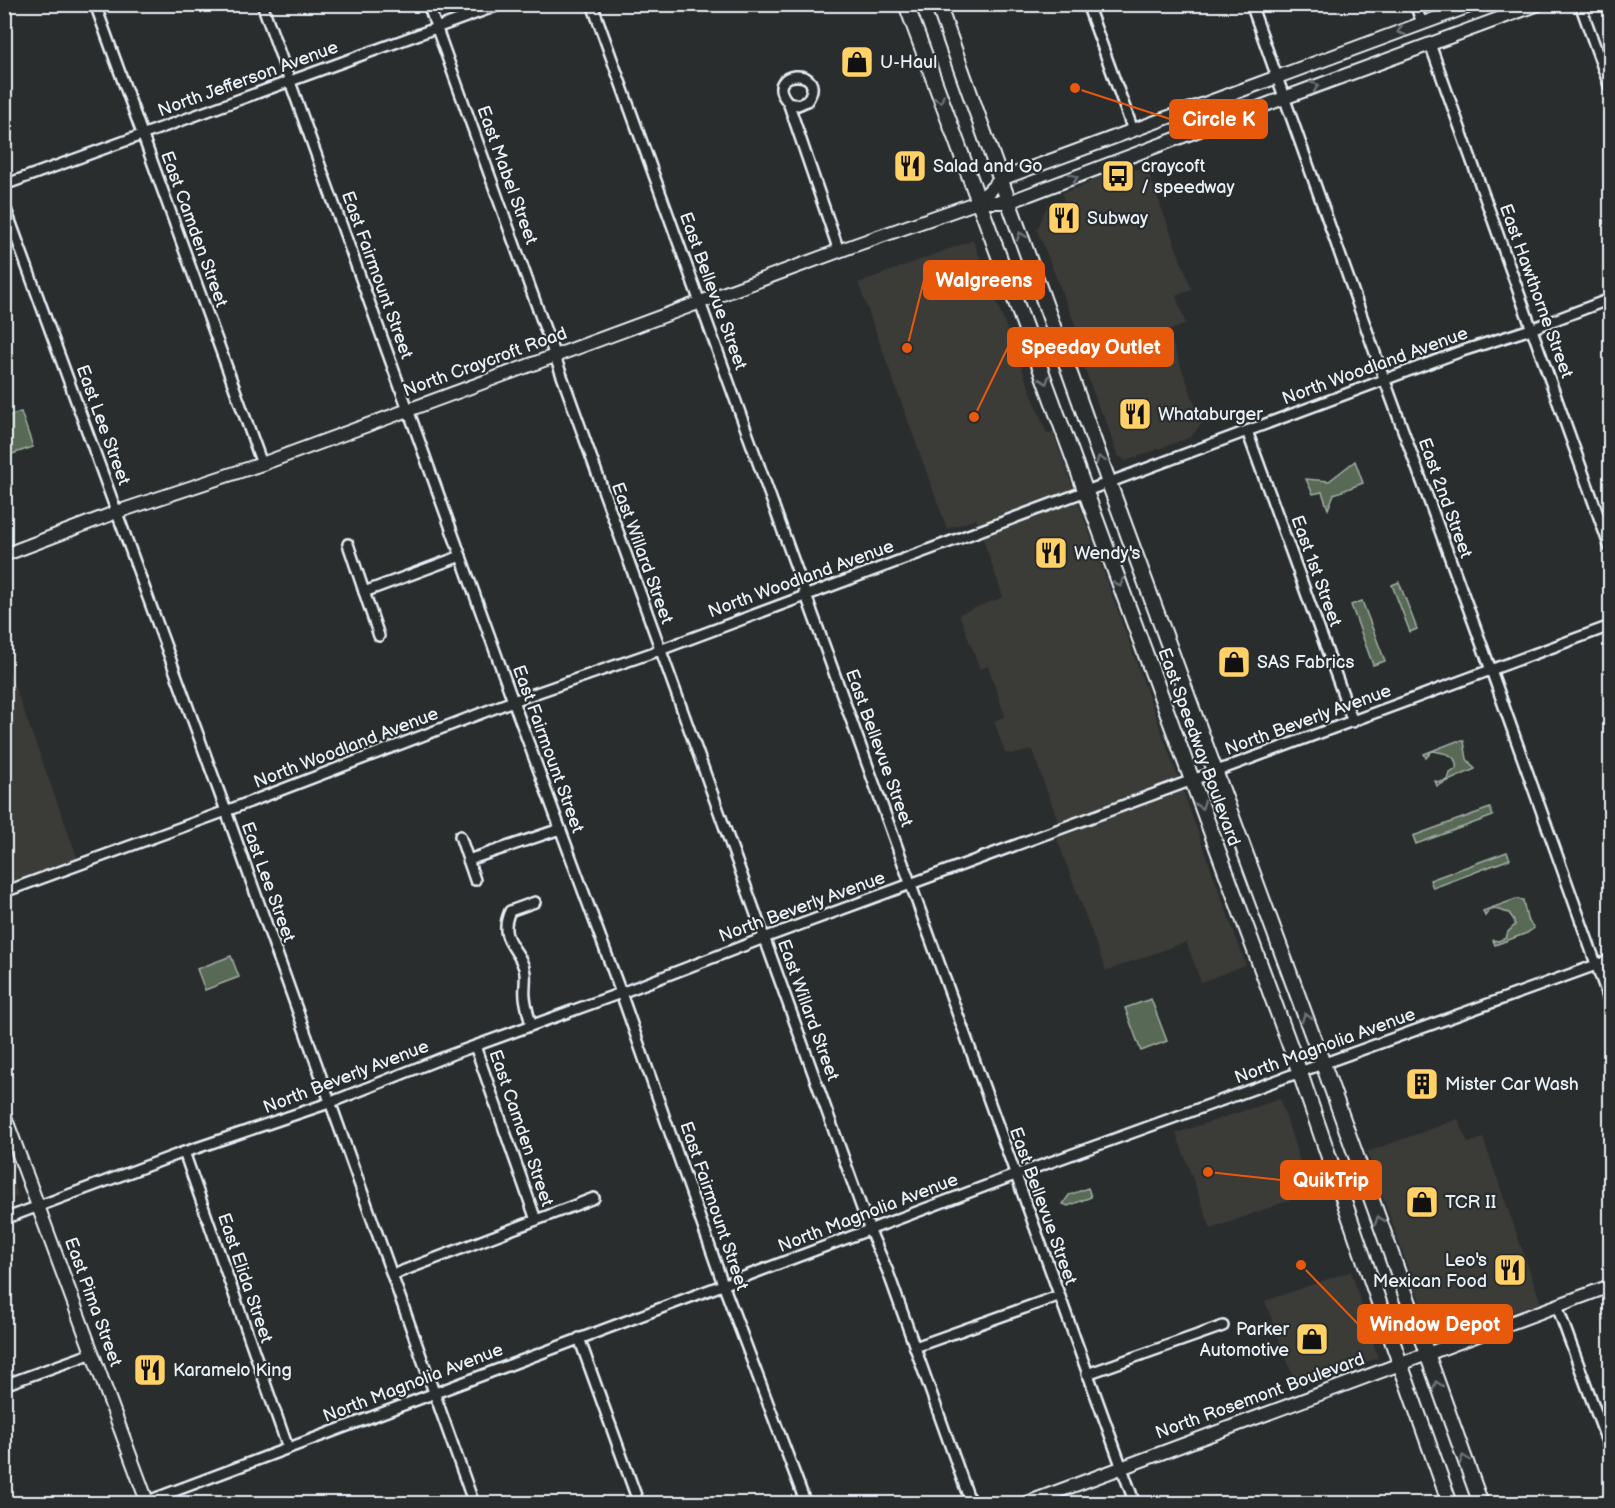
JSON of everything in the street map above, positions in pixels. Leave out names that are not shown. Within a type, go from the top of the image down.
[{"type":"main road","name":"East Speedway Boulevard","points":[[906,4],[1300,1073],[1450,1503]]},
{"type":"main road","name":"East Speedway Boulevard","points":[[938,4],[1109,483],[1323,1064],[1480,1503]]},
{"type":"main road","name":"North Craycroft Road","points":[[978,202],[1001,179],[1475,4]]},
{"type":"main road","name":"North Craycroft Road","points":[[4,555],[117,513],[262,464],[978,202],[1009,202],[1539,4]]},
{"type":"main road","name":"East Pima Street","points":[[4,1114],[93,1353],[145,1503]]},
{"type":"main road","name":"North Rosemont Boulevard","points":[[1024,1503],[1611,1286]]},
{"type":"street","name":"East Camden Street","points":[[96,4],[262,464]]},
{"type":"street","name":"East Fairmount Street","points":[[262,4],[513,701],[621,993],[723,1284],[806,1503]]},
{"type":"street","name":"East Mabel Street","points":[[428,4],[555,357]]},
{"type":"street","name":"North Jefferson Avenue","points":[[4,185],[502,4]]},
{"type":"street","name":"East Bellevue Street","points":[[592,4],[1014,1175],[1135,1503]]},
{"type":"street","points":[[1086,4],[1133,130]]},
{"type":"street","name":"East 2nd Street","points":[[1251,4],[1384,381],[1611,1003]]},
{"type":"street","points":[[1415,4],[1422,23]]},
{"type":"street","points":[[1580,4],[1611,88]]},
{"type":"street","name":"East Hawthorne Street","points":[[1430,44],[1611,548]]},
{"type":"street","points":[[788,102],[839,251]]},
{"type":"street","name":"East Lee Street","points":[[4,204],[226,811],[474,1503]]},
{"type":"street","name":"North Woodland Avenue","points":[[4,892],[226,811],[513,701],[660,650],[1247,432],[1319,403],[1611,299]]},
{"type":"street","name":"East Willard Street","points":[[555,357],[970,1503]]},
{"type":"street","name":"East 1st Street","points":[[1247,432],[1353,722]]},
{"type":"street","points":[[348,544],[379,636]]},
{"type":"street","points":[[364,592],[461,556]]},
{"type":"street","name":"North Beverly Avenue","points":[[4,1219],[184,1152],[329,1103],[764,938],[1611,626]]},
{"type":"street","points":[[468,860],[560,829]]},
{"type":"street","points":[[460,836],[476,880]]},
{"type":"street","points":[[531,1025],[525,997],[524,969],[511,947],[506,921],[510,911],[535,902]]},
{"type":"street","name":"North Magnolia Avenue","points":[[145,1503],[433,1392],[870,1231],[1014,1175],[1611,960]]},
{"type":"street","name":"East Camden Street","points":[[475,1046],[536,1220]]},
{"type":"street","name":"East Elida Street","points":[[184,1152],[288,1448]]},
{"type":"street","points":[[392,1275],[594,1198]]},
{"type":"street","points":[[915,1347],[1058,1296]]},
{"type":"street","points":[[1557,1305],[1611,1450]]},
{"type":"street","points":[[1087,1374],[1223,1326]]},
{"type":"street","points":[[579,1338],[639,1503]]},
{"type":"street","points":[[4,1385],[93,1353]]},
{"type":"shaded area","points":[[1124,166],[1126,172],[1146,166],[1192,290],[1176,296],[1186,324],[1168,331],[1202,423],[1191,437],[1126,461],[1117,455],[1082,361],[1098,355],[1088,328],[1078,332],[1037,230],[1046,208],[1064,201],[1062,193],[1085,185],[1095,177]]},
{"type":"shaded area","points":[[973,240],[1047,434],[1053,432],[1246,965],[1201,982],[1186,942],[1106,971],[1057,839],[1059,824],[1032,750],[1014,754],[1005,753],[994,721],[1005,716],[988,666],[980,669],[959,614],[1003,597],[976,519],[947,529],[858,283]]},
{"type":"shaded area","points":[[4,657],[78,859],[5,885],[4,885]]},
{"type":"shaded area","points":[[1280,1099],[1310,1193],[1211,1229],[1176,1133]]},
{"type":"shaded area","points":[[1458,1119],[1468,1143],[1483,1138],[1541,1303],[1443,1338],[1431,1333],[1367,1152]]},
{"type":"shaded area","points":[[5,1158],[18,1196],[4,1202]]},
{"type":"shaded area","name":"Parker Automotive","points":[[1351,1271],[1378,1358],[1297,1388],[1265,1301]]},
{"type":"green space","points":[[21,412],[33,447],[9,455],[5,443],[5,417]]},
{"type":"green space","points":[[1355,461],[1363,483],[1334,494],[1328,509],[1322,492],[1313,494],[1306,479],[1329,481]]},
{"type":"green space","points":[[1399,582],[1417,629],[1410,632],[1392,585]]},
{"type":"green space","points":[[1362,601],[1385,661],[1373,665],[1351,605]]},
{"type":"green space","points":[[1457,741],[1464,741],[1467,759],[1475,769],[1437,786],[1435,781],[1448,780],[1450,773],[1456,769],[1455,760],[1450,755],[1432,751],[1426,758],[1424,754]]},
{"type":"green space","points":[[1490,808],[1493,816],[1416,844],[1413,836]]},
{"type":"green space","points":[[1507,852],[1510,859],[1433,888],[1430,880]]},
{"type":"green space","points":[[1516,899],[1523,900],[1527,919],[1534,928],[1495,945],[1493,940],[1506,938],[1515,925],[1514,920],[1509,913],[1495,909],[1489,911],[1485,916],[1483,911]]},
{"type":"green space","points":[[231,956],[239,977],[205,990],[197,969]]},
{"type":"green space","points":[[1151,999],[1167,1041],[1141,1051],[1125,1008]]},
{"type":"green space","points":[[1088,1188],[1091,1197],[1068,1206],[1063,1204],[1069,1195]]},
{"type":"place","name":"U-Haul","points":[[857,62]]},
{"type":"place","name":"Circle K","points":[[1075,88]]},
{"type":"place","name":"Salad and Go","points":[[910,166]]},
{"type":"place","name":"craycoft / speedway","points":[[1118,176]]},
{"type":"place","name":"Subway","points":[[1064,218]]},
{"type":"place","name":"Walgreens","points":[[907,348]]},
{"type":"place","name":"Whataburger","points":[[1135,414]]},
{"type":"place","name":"Speeday Outlet","points":[[974,417]]},
{"type":"place","name":"Wendy's","points":[[1051,553]]},
{"type":"place","name":"SAS Fabrics","points":[[1234,662]]},
{"type":"place","name":"Mister Car Wash","points":[[1422,1084]]},
{"type":"place","name":"QuikTrip","points":[[1208,1172]]},
{"type":"place","name":"TCR II","points":[[1422,1202]]},
{"type":"place","name":"Window Depot","points":[[1301,1265]]},
{"type":"place","name":"Leo's Mexican Food","points":[[1510,1270]]},
{"type":"place","name":"Parker Automotive","points":[[1312,1339]]},
{"type":"place","name":"Karamelo King","points":[[150,1370]]}]
